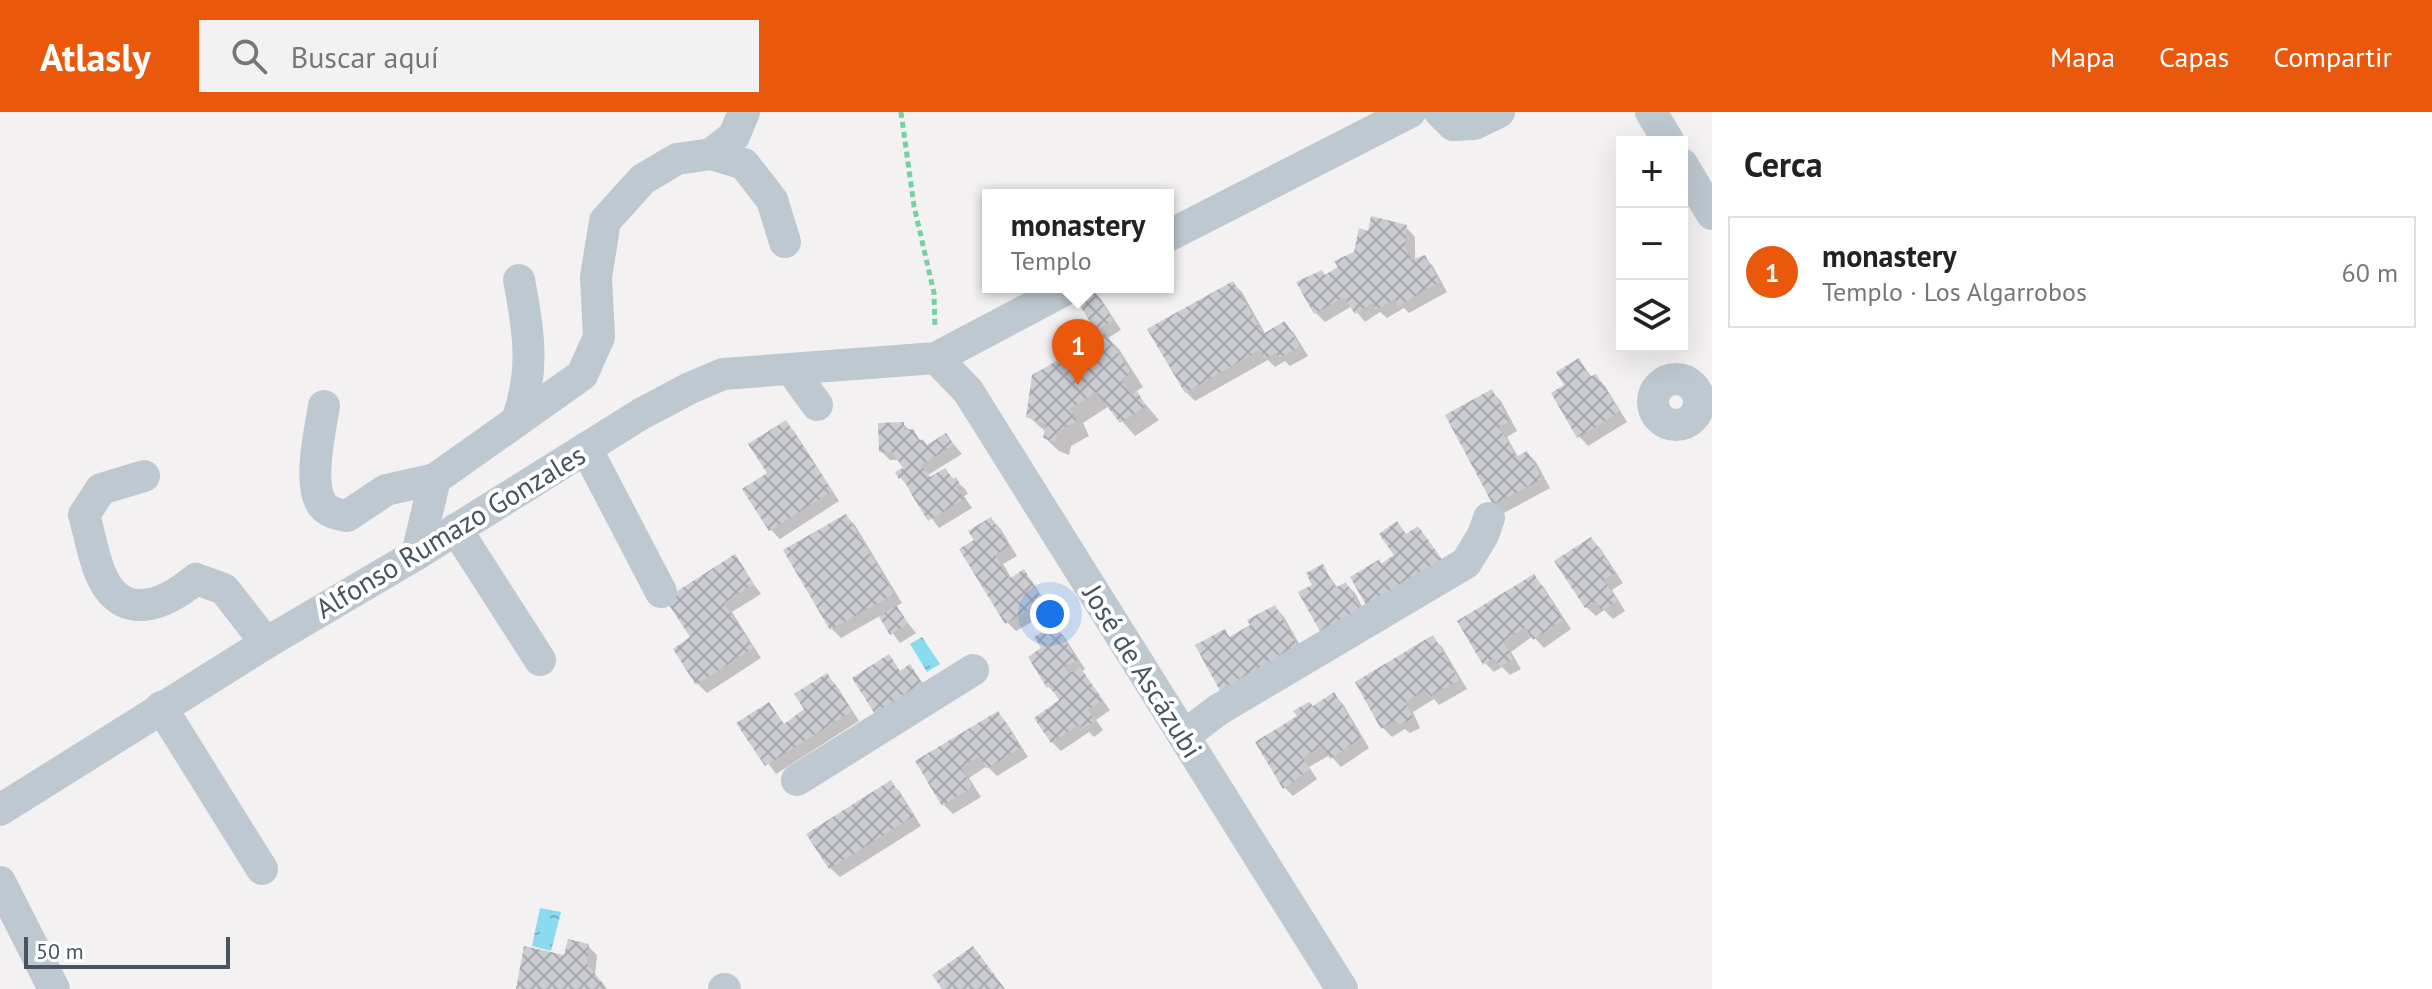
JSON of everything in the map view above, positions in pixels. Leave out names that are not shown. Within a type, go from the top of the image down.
[{"type":"street","points":[[711,154],[734,136],[744,112]]},
{"type":"street","points":[[1174,233],[1410,112]]},
{"type":"street","points":[[1440,112],[1453,125],[1474,124],[1499,112]]},
{"type":"street","points":[[1651,112],[1665,136]]},
{"type":"street","points":[[324,406],[315,468],[320,502],[331,513],[347,516],[386,490],[435,479],[582,375],[599,337],[596,277],[605,221],[643,179],[677,159],[711,154],[744,164],[772,200],[785,242]]},
{"type":"street","points":[[1688,174],[1712,214]]},
{"type":"street","points":[[517,421],[526,396],[530,335],[519,280]]},
{"type":"street","points":[[936,358],[1059,293]]},
{"type":"street","name":"Alfonso Rumazo Gonzales","points":[[0,810],[161,707],[690,388],[723,374],[936,358]]},
{"type":"street","name":"José de Ascázubi","points":[[936,358],[968,391],[1342,989]]},
{"type":"street","points":[[791,369],[817,405]]},
{"type":"street","points":[[586,448],[661,592]]},
{"type":"street","points":[[144,476],[101,489],[84,515],[102,578],[128,604],[143,607],[175,596],[196,579],[224,589],[266,643]]},
{"type":"street","points":[[417,554],[435,479]]},
{"type":"street","points":[[1184,736],[1218,710],[1466,563],[1489,518]]},
{"type":"street","points":[[456,529],[540,660]]},
{"type":"street","points":[[797,780],[973,670]]},
{"type":"street","points":[[161,707],[262,869]]},
{"type":"street","points":[[0,882],[54,989]]},
{"type":"path","points":[[901,112],[914,206],[934,293],[936,358]]},
{"type":"water","points":[[922,637],[940,664],[927,672],[910,644]]},
{"type":"water","points":[[540,908],[561,912],[551,951],[532,946]]},
{"type":"building","points":[[1371,216],[1407,225],[1405,246],[1411,260],[1425,255],[1439,282],[1398,306],[1395,299],[1376,310],[1372,303],[1355,314],[1344,297],[1314,314],[1296,282],[1322,270],[1325,275],[1338,267],[1334,261],[1354,252],[1359,228],[1368,231]]},
{"type":"building","points":[[1233,281],[1263,334],[1285,321],[1300,346],[1280,358],[1276,353],[1265,359],[1259,350],[1185,393],[1147,329]]},
{"type":"building","points":[[1083,293],[1096,293],[1113,320],[1096,331],[1075,298]]},
{"type":"building","points":[[1105,333],[1131,373],[1121,379],[1131,395],[1137,391],[1146,406],[1120,423],[1096,392],[1070,409],[1077,421],[1057,432],[1055,442],[1043,438],[1046,424],[1026,417],[1032,375]]},
{"type":"building","points":[[1579,358],[1590,377],[1596,374],[1620,412],[1577,438],[1551,393],[1564,385],[1556,372]]},
{"type":"building","points":[[1492,389],[1509,422],[1499,427],[1516,457],[1527,451],[1542,479],[1493,505],[1445,415]]},
{"type":"building","points":[[786,420],[832,491],[769,531],[742,489],[767,473],[748,444]]},
{"type":"building","points":[[904,422],[904,430],[913,429],[920,441],[923,439],[927,445],[946,433],[954,445],[921,465],[930,477],[945,468],[953,479],[956,477],[960,484],[956,487],[964,499],[928,521],[909,490],[917,485],[909,489],[902,477],[899,479],[895,472],[903,468],[892,452],[879,452],[878,423]]},
{"type":"building","points":[[846,514],[894,594],[830,630],[783,550]]},
{"type":"building","points":[[991,517],[1009,546],[995,555],[1009,579],[1024,569],[1043,601],[1005,624],[959,549],[974,540],[968,531]]},
{"type":"building","points":[[1397,521],[1406,534],[1418,526],[1444,562],[1370,612],[1350,577],[1380,559],[1381,564],[1394,555],[1379,534]]},
{"type":"building","points":[[1591,537],[1615,573],[1604,580],[1617,601],[1602,611],[1596,601],[1585,608],[1554,561]]},
{"type":"building","points":[[735,554],[754,584],[724,603],[753,648],[696,685],[673,649],[690,637],[665,599]]},
{"type":"building","points":[[1323,564],[1335,588],[1346,582],[1363,614],[1322,635],[1298,592],[1312,585],[1306,573]]},
{"type":"building","points":[[1534,574],[1563,620],[1533,640],[1525,627],[1503,642],[1513,659],[1500,667],[1494,658],[1483,665],[1457,621]]},
{"type":"building","points":[[896,605],[908,623],[890,635],[879,617]]},
{"type":"building","points":[[1275,605],[1299,648],[1220,691],[1195,645],[1225,629],[1229,637],[1250,625],[1247,620]]},
{"type":"building","points":[[1055,624],[1077,660],[1065,667],[1069,674],[1080,667],[1103,700],[1088,710],[1095,721],[1083,729],[1080,724],[1051,743],[1034,718],[1059,700],[1050,686],[1047,688],[1028,657],[1041,648],[1034,637]]},
{"type":"building","points":[[1433,635],[1459,680],[1429,697],[1425,690],[1405,702],[1413,718],[1399,725],[1395,720],[1381,729],[1355,682]]},
{"type":"building","points":[[889,654],[900,671],[910,664],[926,689],[878,719],[852,678]]},
{"type":"building","points":[[827,673],[852,711],[765,766],[736,723],[769,702],[784,724],[804,709],[794,694]]},
{"type":"building","points":[[1334,692],[1361,738],[1330,759],[1322,746],[1302,758],[1310,769],[1283,789],[1255,742],[1297,716],[1293,711],[1309,702],[1313,706]]},
{"type":"building","points":[[998,711],[1021,747],[987,769],[979,756],[961,768],[973,787],[942,806],[915,761]]},
{"type":"building","points":[[891,780],[914,816],[829,869],[806,834]]},
{"type":"building","points":[[568,939],[589,944],[587,964],[606,987],[516,989],[524,946],[564,955]]},
{"type":"building","points":[[973,946],[1005,989],[942,989],[932,975]]},
{"type":"place","name":"monastery","points":[[1078,385]]}]
